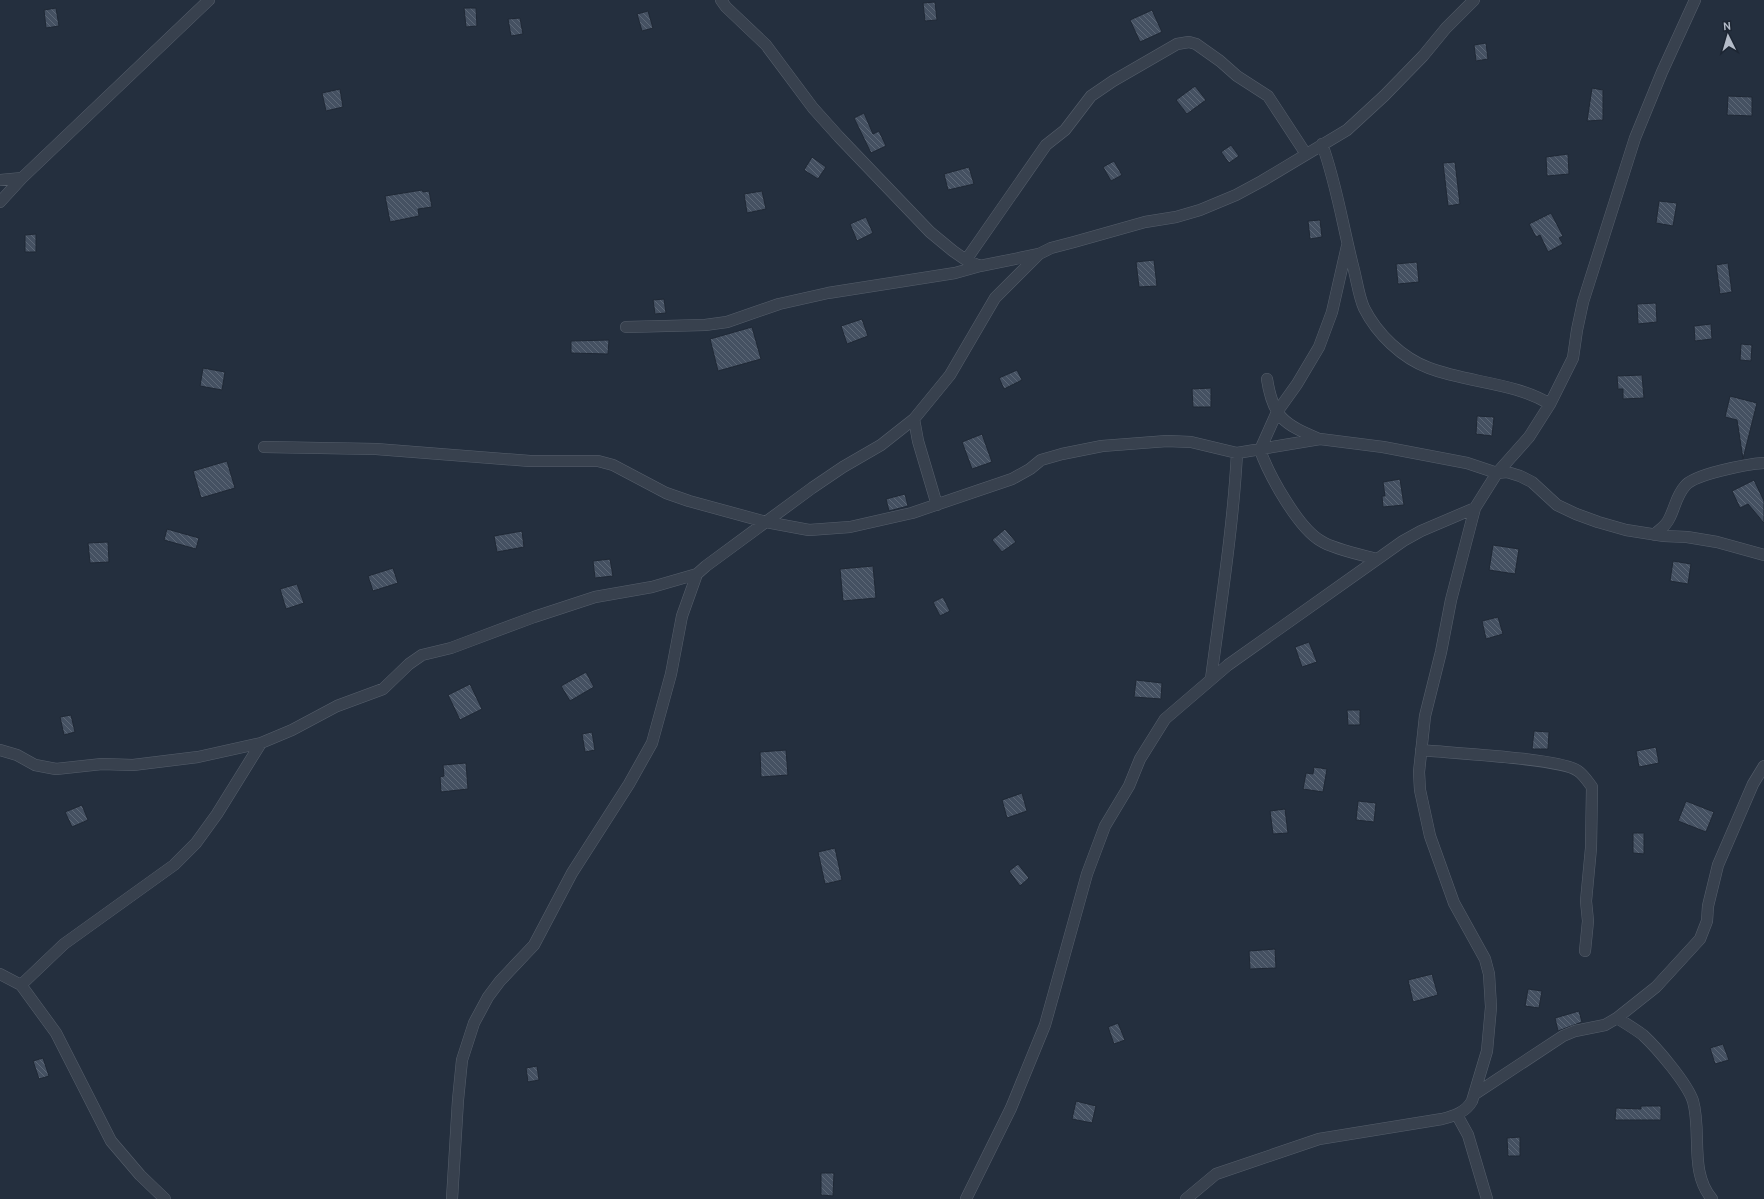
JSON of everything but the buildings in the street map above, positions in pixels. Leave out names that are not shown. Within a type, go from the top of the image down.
[{"type":"street","points":[[0,202],[22,178],[209,0]]},
{"type":"street","points":[[721,0],[726,7],[766,45],[813,108],[839,137],[930,232],[966,260],[980,266]]},
{"type":"street","points":[[626,327],[705,325],[727,322],[779,304],[828,293],[955,273],[980,266],[1039,254],[1051,248],[1145,222],[1176,217],[1214,205],[1262,181],[1347,130],[1384,96],[1423,56],[1446,28],[1474,0]]},
{"type":"street","points":[[1186,1199],[1190,1194],[1216,1174],[1312,1142],[1354,1133],[1442,1119],[1457,1115],[1470,1106],[1475,1094],[1487,1051],[1491,1007],[1489,974],[1485,959],[1454,903],[1430,836],[1420,790],[1421,750],[1425,716],[1441,652],[1451,600],[1475,508],[1497,473],[1529,437],[1550,404],[1573,358],[1584,302],[1635,138],[1662,72],[1696,0]]},
{"type":"street","points":[[966,260],[1046,145],[1064,130],[1091,96],[1113,81],[1177,44],[1189,42],[1196,44],[1220,61],[1237,76],[1268,96],[1306,154]]},
{"type":"street","points":[[1322,144],[1332,170],[1347,246],[1363,307],[1374,325],[1391,344],[1411,361],[1429,369],[1460,378],[1516,389],[1537,396],[1550,404]]},
{"type":"street","points":[[0,180],[22,178]]},
{"type":"street","points":[[1347,246],[1332,312],[1319,347],[1297,384],[1277,412],[1260,450],[1264,461],[1288,505],[1311,535],[1322,542],[1377,559]]},
{"type":"street","points":[[0,750],[17,755],[35,765],[56,769],[102,764],[133,764],[198,757],[261,743],[292,730],[337,706],[383,689],[409,664],[422,655],[451,648],[534,617],[596,597],[652,587],[697,574],[818,483],[881,445],[914,419],[950,375],[995,298],[1039,254]]},
{"type":"street","points":[[1267,379],[1270,398],[1282,419],[1296,430],[1320,439],[1383,447],[1467,463],[1497,473],[1507,472],[1532,482],[1557,505],[1576,514],[1626,530],[1654,535],[1686,537],[1709,541],[1764,555]]},
{"type":"street","points":[[914,419],[918,441],[937,505]]},
{"type":"street","points":[[264,447],[376,449],[530,461],[598,461],[613,465],[666,493],[689,501],[766,522],[809,530],[850,527],[912,513],[1012,479],[1030,469],[1041,460],[1102,446],[1167,441],[1191,442],[1237,453],[1320,439]]},
{"type":"street","points":[[1211,679],[1231,534],[1237,453]]},
{"type":"street","points":[[1654,535],[1669,519],[1676,500],[1684,486],[1690,480],[1702,476],[1764,463]]},
{"type":"street","points":[[966,1199],[1011,1108],[1045,1025],[1086,874],[1105,826],[1129,786],[1140,759],[1165,719],[1228,665],[1402,541],[1421,530],[1475,508]]},
{"type":"street","points":[[452,1199],[462,1060],[474,1023],[488,997],[500,981],[534,945],[572,873],[626,789],[652,743],[671,674],[682,616],[697,574]]},
{"type":"street","points":[[21,985],[64,944],[174,865],[196,843],[217,814],[261,743]]},
{"type":"street","points":[[1421,750],[1534,760],[1568,766],[1578,770],[1592,787],[1591,848],[1586,902],[1588,921],[1584,951]]},
{"type":"street","points":[[1475,1094],[1563,1036],[1575,1030],[1605,1025],[1617,1018],[1656,987],[1700,939],[1706,921],[1718,865],[1753,784],[1764,766]]},
{"type":"street","points":[[0,974],[21,985],[56,1033],[111,1141],[140,1175],[165,1199]]},
{"type":"street","points":[[1617,1018],[1642,1035],[1663,1056],[1686,1087],[1692,1101],[1699,1175],[1704,1190],[1712,1199]]},
{"type":"street","points":[[1457,1115],[1468,1135],[1487,1199]]}]
